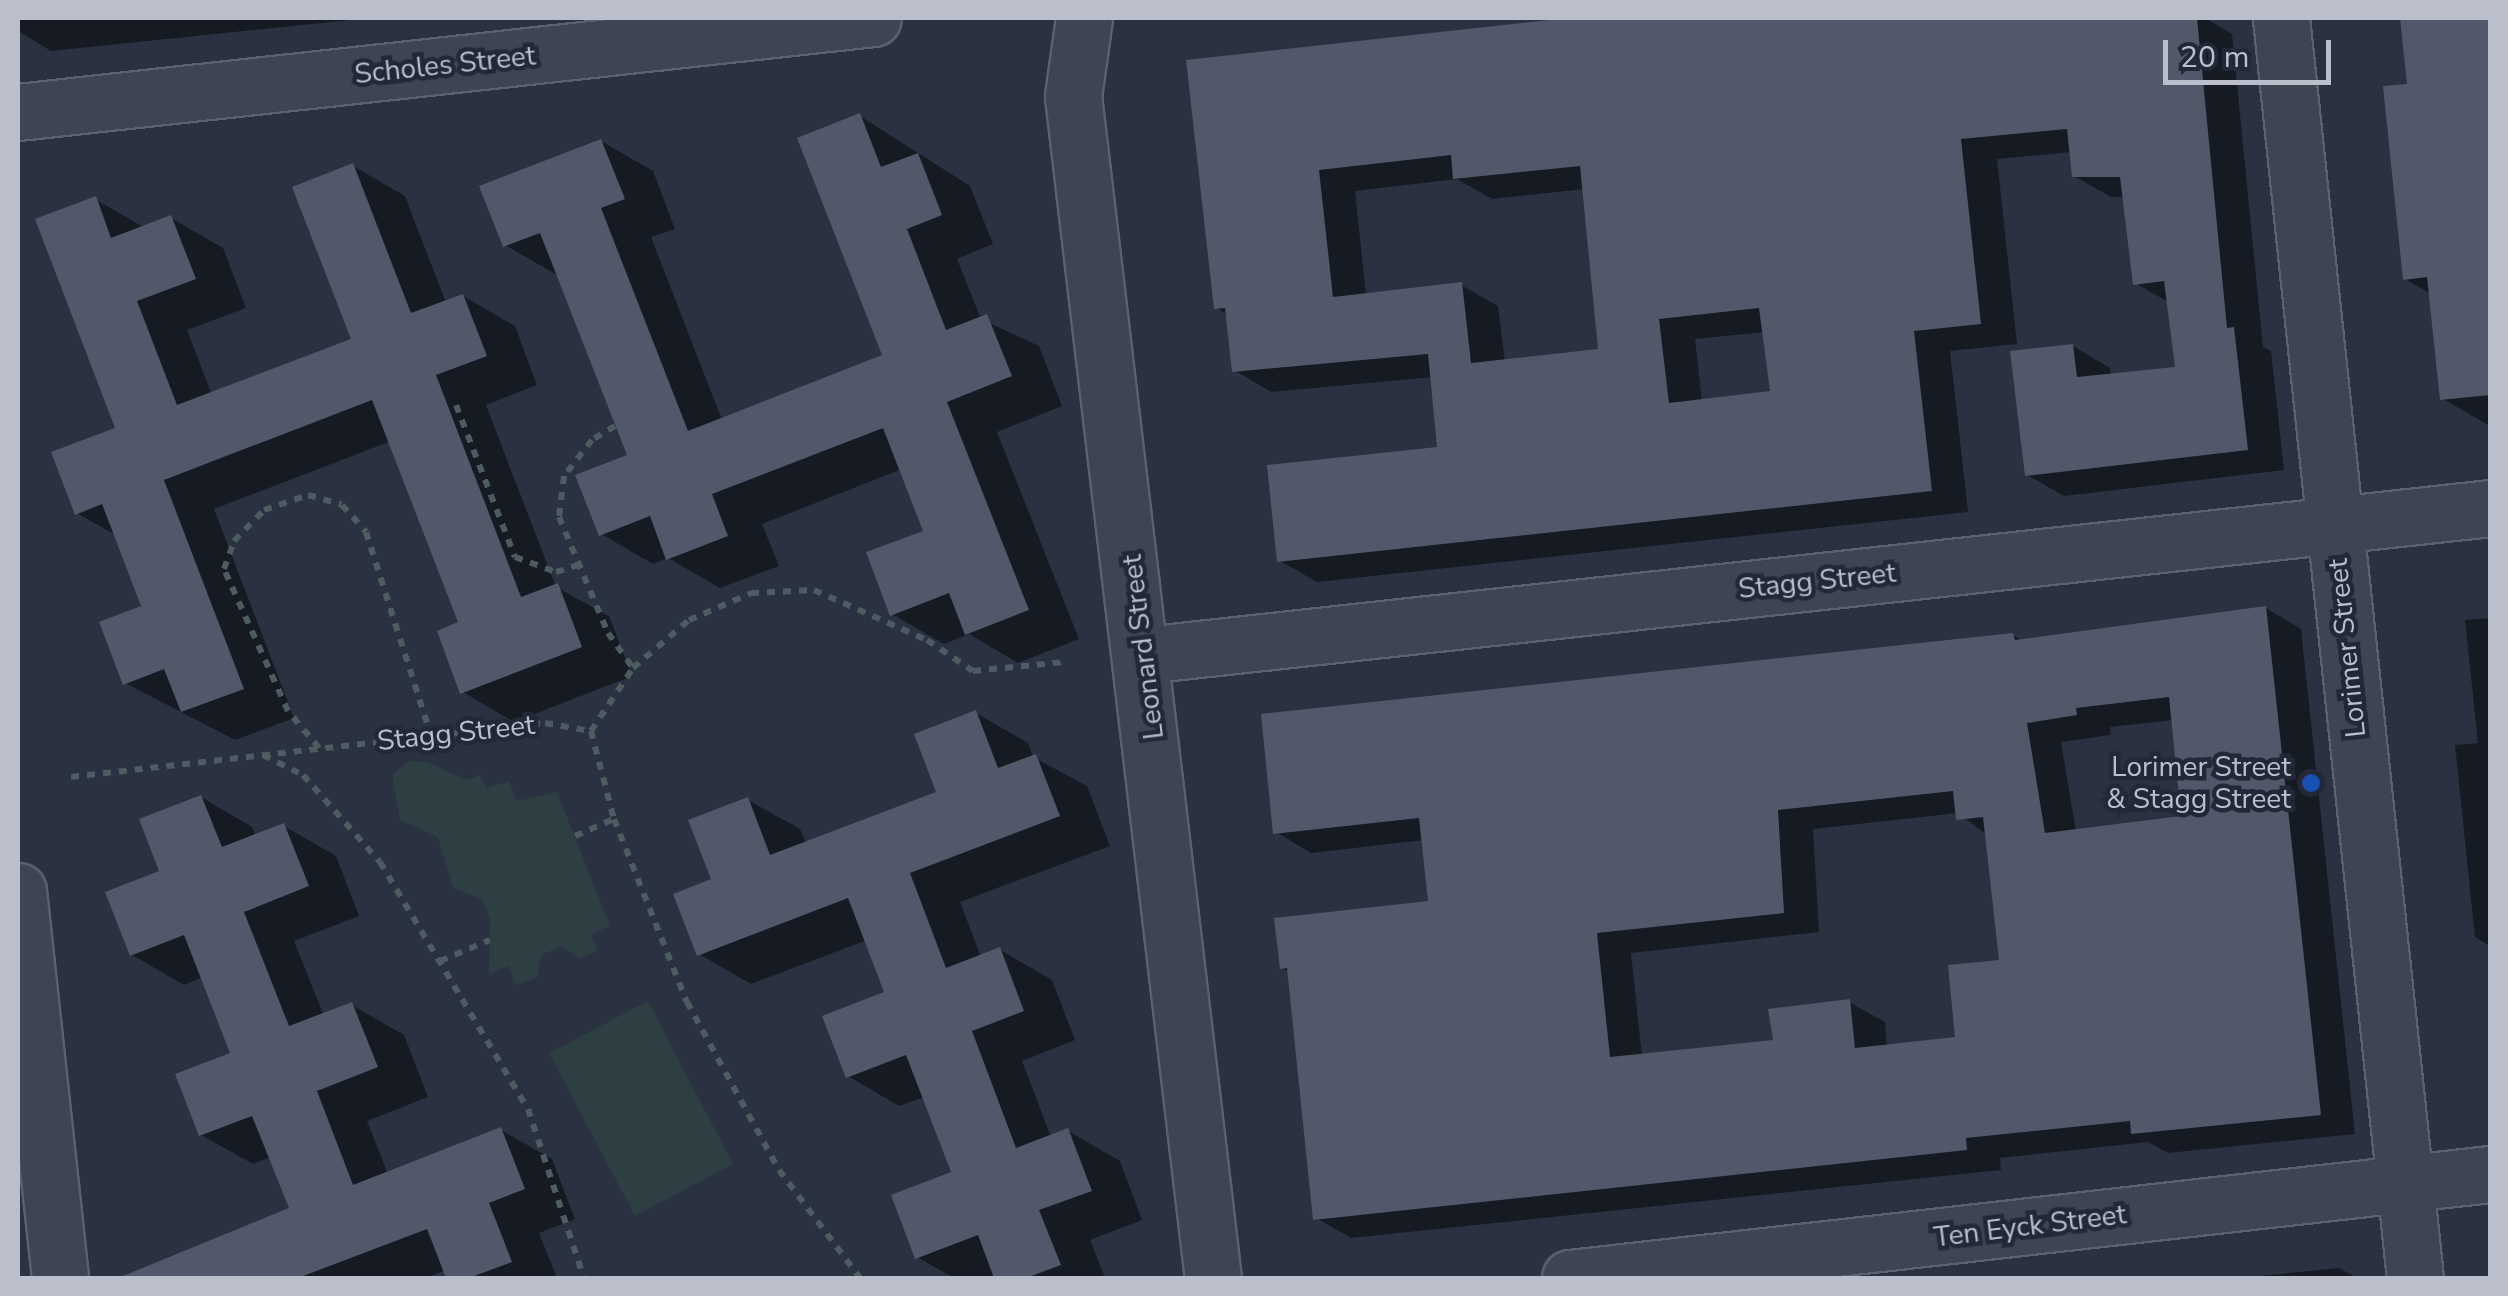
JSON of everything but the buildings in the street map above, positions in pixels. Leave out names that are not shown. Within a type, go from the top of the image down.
[{"type":"street","name":"Scholes Street","points":[[18,112],[873,18]]},
{"type":"street","name":"Leonard Street","points":[[1084,18],[1074,96],[1144,654],[1213,1278]]},
{"type":"street","name":"Lorimer Street","points":[[2281,18],[2414,1278]]},
{"type":"street","name":"Stagg Street","points":[[1144,654],[2490,508]]},
{"type":"street","points":[[18,891],[60,1278]]},
{"type":"street","name":"Ten Eyck Street","points":[[1570,1278],[2490,1174]]},
{"type":"path","points":[[456,404],[515,558],[556,572],[579,565]]},
{"type":"path","points":[[615,426],[592,440],[564,476],[560,516],[608,633],[633,668]]},
{"type":"path","points":[[320,748],[288,711],[224,569],[234,542],[264,510],[308,494],[342,505],[366,532],[431,736]]},
{"type":"path","points":[[860,1278],[779,1170],[687,1002],[614,820],[591,731],[633,668],[705,613],[751,593],[814,590],[927,640],[973,671],[1064,662]]},
{"type":"path","name":"Stagg Street","points":[[71,776],[545,723],[591,731]]},
{"type":"path","points":[[262,755],[303,775],[345,815],[440,961],[528,1109],[584,1278]]},
{"type":"path","points":[[575,836],[614,820]]},
{"type":"path","points":[[440,961],[490,940]]},
{"type":"shaded area","points":[[409,761],[427,762],[467,780],[480,775],[487,788],[509,781],[517,801],[557,792],[610,926],[591,934],[597,951],[579,959],[562,946],[541,955],[537,978],[515,985],[509,966],[489,974],[490,920],[482,899],[453,888],[438,837],[400,820],[392,775]]},
{"type":"shaded area","points":[[648,1001],[733,1164],[635,1216],[549,1053]]},
{"type":"place","name":"Lorimer Street & Stagg Street","points":[[2311,783]]}]
